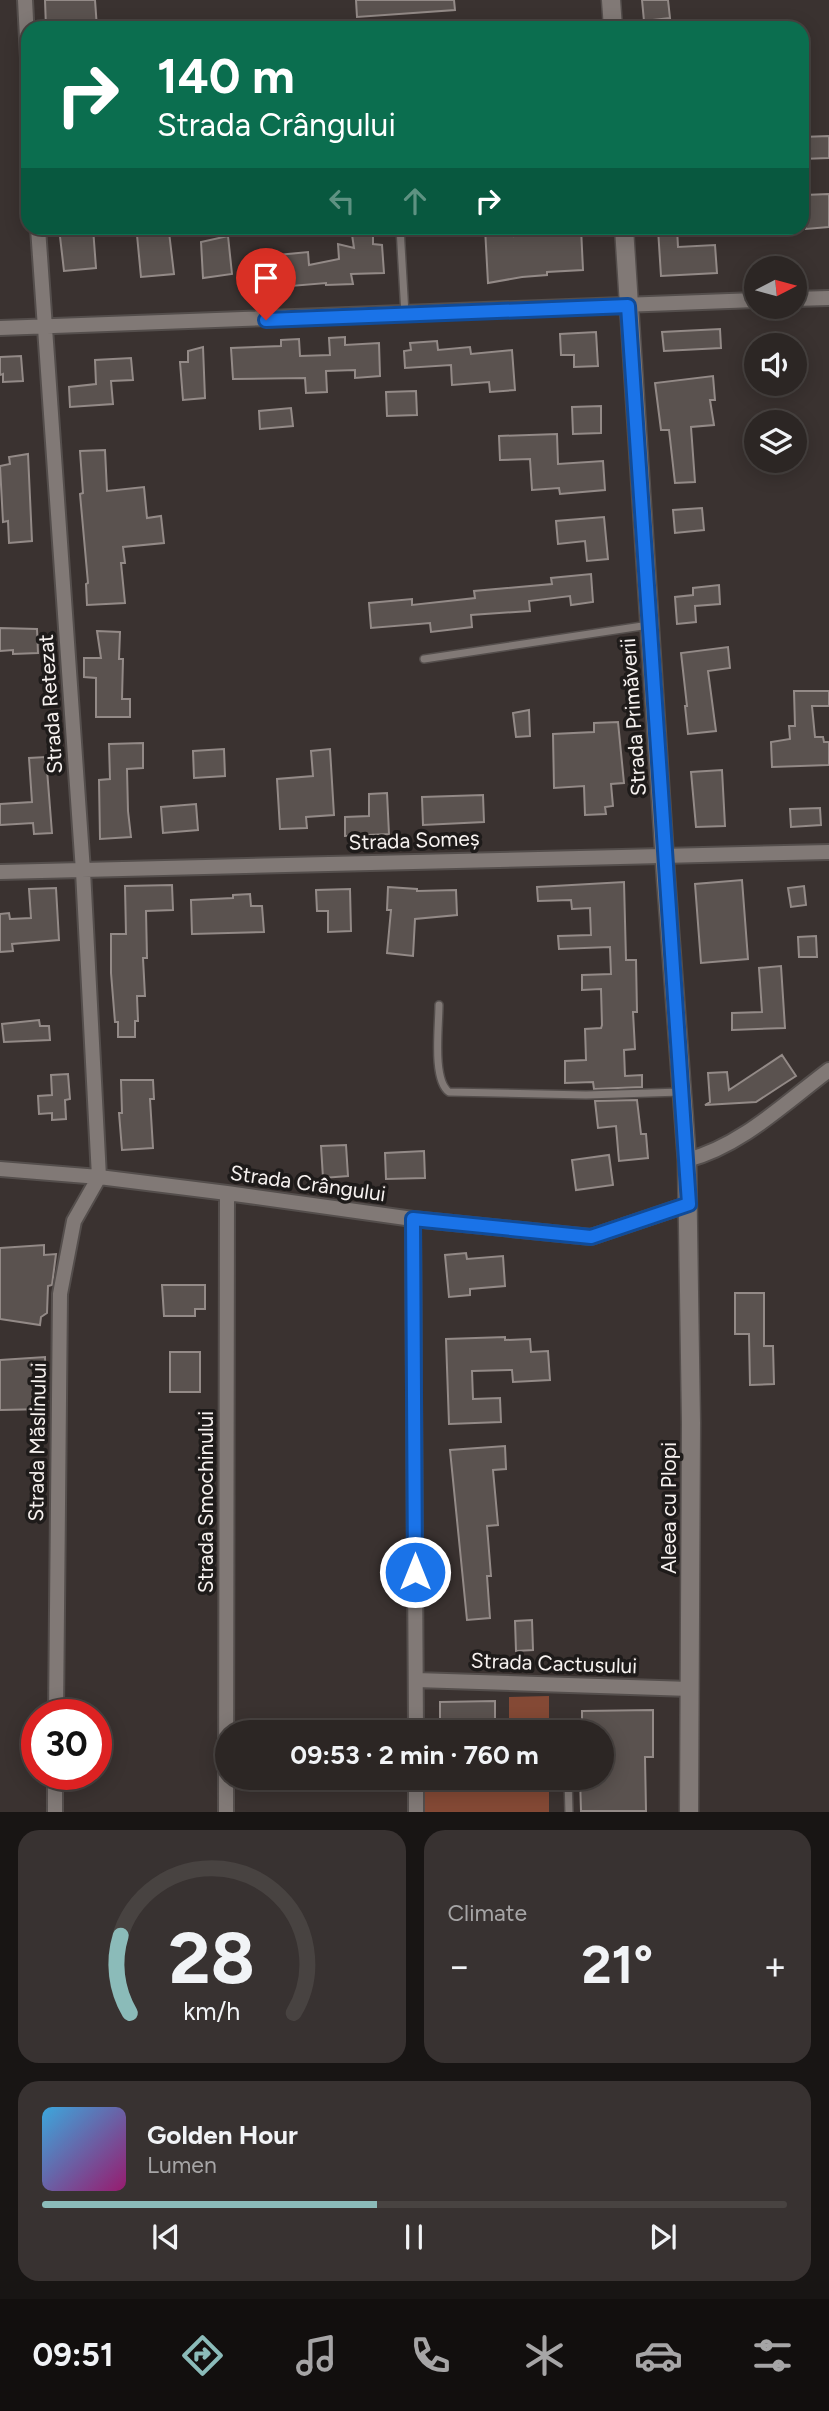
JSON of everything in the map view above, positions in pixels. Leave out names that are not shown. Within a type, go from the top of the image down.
[{"type":"street","points":[[24,0],[25,21]]},
{"type":"street","points":[[611,0],[612,21]]},
{"type":"street","name":"Strada Retezat","points":[[38,235],[83,871],[99,1177]]},
{"type":"street","name":"Strada Primăverii","points":[[624,235],[689,1204]]},
{"type":"street","points":[[807,299],[829,298]]},
{"type":"street","points":[[0,328],[744,301]]},
{"type":"street","name":"Strada Someș","points":[[0,872],[829,852]]},
{"type":"street","points":[[687,1160],[705,1155],[743,1135],[829,1070]]},
{"type":"street","name":"Strada Crângului","points":[[0,1169],[99,1177],[227,1192],[413,1219],[591,1237],[689,1204]]},
{"type":"street","name":"Strada Măslinului","points":[[56,1699],[60,1294],[74,1221],[99,1177]]},
{"type":"street","name":"Strada Smochinului","points":[[226,1812],[227,1192]]},
{"type":"street","name":"Aleea cu Plopi","points":[[689,1204],[690,1812]]},
{"type":"street","points":[[413,1219],[416,1720]]},
{"type":"street","name":"Strada Cactusului","points":[[416,1680],[690,1689]]},
{"type":"street","points":[[55,1790],[55,1812]]},
{"type":"street","points":[[416,1790],[416,1812]]},
{"type":"lane","points":[[400,235],[405,315]]},
{"type":"lane","points":[[424,659],[650,625]]},
{"type":"lane","points":[[439,1005],[439,1072],[443,1088],[449,1092],[586,1095],[682,1092]]},
{"type":"lane","points":[[568,1790],[569,1812]]},
{"type":"shaded area","points":[[549,1696],[549,1720],[509,1720],[509,1697]]},
{"type":"shaded area","points":[[422,1790],[549,1790],[549,1812],[422,1812]]},
{"type":"building","points":[[45,0],[95,0],[96,21],[46,21]]},
{"type":"building","points":[[356,0],[454,0],[455,10],[357,17]]},
{"type":"building","points":[[642,0],[668,0],[670,18],[644,21]]},
{"type":"building","points":[[829,136],[829,158],[809,159],[809,137]]},
{"type":"building","points":[[829,194],[829,227],[809,229],[809,195]]},
{"type":"building","points":[[60,235],[94,235],[96,268],[64,271]]},
{"type":"building","points":[[137,235],[169,235],[174,274],[141,277]]},
{"type":"building","points":[[352,235],[373,235],[373,244],[382,245],[384,273],[351,274],[353,284],[279,287],[278,255],[308,252],[309,265],[339,259],[338,244],[354,248]]},
{"type":"building","points":[[485,235],[581,235],[583,270],[547,272],[547,275],[488,283]]},
{"type":"building","points":[[658,235],[677,235],[678,247],[715,245],[717,273],[661,276]]},
{"type":"building","points":[[228,236],[232,274],[203,278],[201,242]]},
{"type":"building","points":[[720,329],[721,348],[664,351],[662,332]]},
{"type":"building","points":[[596,332],[598,366],[574,367],[574,355],[561,355],[560,334]]},
{"type":"building","points":[[345,337],[345,345],[379,343],[380,376],[355,378],[355,370],[326,371],[327,392],[306,393],[305,378],[233,379],[231,348],[281,346],[281,340],[299,339],[300,356],[330,355],[329,338]]},
{"type":"building","points":[[437,341],[438,350],[470,347],[471,354],[512,350],[515,390],[490,392],[489,382],[452,385],[451,365],[405,368],[404,351],[411,350],[410,343]]},
{"type":"building","points":[[203,347],[205,398],[183,400],[180,362],[188,362],[188,351]]},
{"type":"building","points":[[21,356],[23,381],[3,382],[3,374],[0,375],[0,357]]},
{"type":"building","points":[[131,358],[133,380],[111,381],[113,404],[70,407],[69,387],[96,384],[95,360]]},
{"type":"building","points":[[713,376],[715,400],[710,400],[714,425],[691,427],[695,482],[675,483],[669,430],[661,430],[655,383]]},
{"type":"building","points":[[416,391],[417,415],[387,416],[386,392]]},
{"type":"building","points":[[601,406],[601,433],[573,434],[572,407]]},
{"type":"building","points":[[291,408],[293,426],[260,429],[259,411]]},
{"type":"building","points":[[557,434],[558,464],[603,461],[605,490],[560,494],[559,488],[532,490],[530,459],[500,460],[499,436]]},
{"type":"building","points":[[105,450],[107,491],[144,487],[147,518],[161,516],[164,543],[123,547],[125,563],[121,563],[125,603],[87,605],[80,451]]},
{"type":"building","points":[[28,454],[32,541],[9,543],[8,521],[3,522],[0,466],[10,464],[9,457]]},
{"type":"building","points":[[702,508],[704,530],[675,533],[673,510]]},
{"type":"building","points":[[604,517],[608,559],[587,561],[585,541],[558,544],[556,521]]},
{"type":"building","points":[[591,574],[593,602],[571,605],[570,596],[529,601],[530,611],[471,615],[472,627],[431,632],[430,623],[371,628],[369,603],[412,599],[412,605],[475,598],[474,591],[552,584],[551,578]]},
{"type":"building","points":[[719,585],[720,604],[695,606],[696,622],[677,624],[675,597],[693,595],[693,588]]},
{"type":"building","points":[[0,628],[37,629],[38,653],[13,654],[13,650],[0,651]]},
{"type":"building","points":[[97,631],[120,632],[119,659],[123,659],[122,699],[130,699],[130,717],[96,717],[96,678],[84,677],[84,658],[101,658]]},
{"type":"building","points":[[728,647],[730,668],[708,671],[716,731],[688,734],[681,653]]},
{"type":"building","points":[[794,691],[829,691],[829,706],[812,706],[815,737],[823,737],[824,742],[829,742],[829,765],[772,767],[771,742],[790,739],[789,726],[795,726]]},
{"type":"building","points":[[529,710],[530,736],[516,737],[513,713]]},
{"type":"building","points":[[618,722],[624,783],[611,784],[613,806],[605,807],[606,814],[585,815],[584,786],[554,788],[553,734],[594,732],[594,723]]},
{"type":"building","points":[[143,743],[143,768],[127,769],[131,837],[100,839],[99,780],[110,779],[109,744]]},
{"type":"building","points":[[224,749],[225,776],[194,778],[193,751]]},
{"type":"building","points":[[330,749],[334,815],[306,817],[307,828],[280,829],[277,779],[313,776],[311,751]]},
{"type":"building","points":[[46,757],[52,833],[34,834],[33,823],[0,825],[0,804],[32,802],[29,758]]},
{"type":"building","points":[[722,770],[725,826],[696,827],[691,772]]},
{"type":"building","points":[[387,793],[389,834],[345,836],[345,817],[369,816],[369,794]]},
{"type":"building","points":[[483,795],[484,822],[423,825],[422,797]]},
{"type":"building","points":[[196,804],[198,830],[163,833],[161,807]]},
{"type":"building","points":[[820,808],[821,825],[791,827],[790,809]]},
{"type":"building","points":[[742,880],[748,959],[701,963],[695,884]]},
{"type":"building","points":[[624,882],[626,960],[636,960],[637,1012],[633,1012],[635,1049],[624,1050],[625,1076],[642,1075],[642,1087],[594,1089],[593,1082],[565,1083],[565,1061],[586,1060],[585,1029],[601,1028],[602,1025],[601,989],[582,990],[582,975],[611,974],[610,947],[559,949],[558,936],[591,935],[590,908],[572,909],[571,900],[538,901],[537,887]]},
{"type":"building","points":[[172,885],[173,910],[146,911],[147,958],[143,958],[145,996],[137,996],[138,1021],[135,1021],[135,1037],[118,1037],[111,973],[111,934],[126,934],[125,886]]},
{"type":"building","points":[[804,886],[806,905],[791,907],[788,888]]},
{"type":"building","points":[[388,887],[417,891],[456,890],[457,915],[415,919],[413,956],[387,953],[391,910],[387,910]]},
{"type":"building","points":[[56,888],[59,940],[12,944],[13,951],[0,952],[0,914],[9,913],[10,919],[31,918],[29,889]]},
{"type":"building","points":[[350,889],[351,931],[328,932],[328,911],[317,911],[316,890]]},
{"type":"building","points":[[250,894],[251,906],[262,906],[264,932],[192,934],[191,900],[233,898],[233,895]]},
{"type":"building","points":[[816,936],[817,957],[799,957],[798,937]]},
{"type":"building","points":[[781,966],[785,1028],[732,1030],[732,1013],[762,1012],[759,968]]},
{"type":"building","points":[[39,1020],[40,1026],[49,1026],[50,1040],[4,1042],[2,1024]]},
{"type":"building","points":[[782,1055],[796,1076],[756,1102],[705,1105],[710,1102],[708,1073],[727,1072],[729,1090]]},
{"type":"building","points":[[68,1074],[70,1099],[65,1100],[66,1119],[52,1120],[52,1113],[39,1114],[38,1096],[52,1095],[51,1075]]},
{"type":"building","points":[[121,1080],[153,1080],[154,1099],[150,1099],[153,1148],[122,1150],[119,1113],[122,1113]]},
{"type":"building","points":[[637,1100],[641,1134],[646,1134],[648,1158],[619,1161],[616,1126],[598,1128],[595,1101]]},
{"type":"building","points":[[346,1145],[348,1176],[323,1178],[321,1146]]},
{"type":"building","points":[[424,1151],[425,1178],[386,1179],[385,1153]]},
{"type":"building","points":[[609,1155],[613,1185],[576,1190],[572,1160]]},
{"type":"building","points":[[44,1245],[44,1255],[56,1254],[52,1285],[48,1286],[47,1313],[41,1317],[40,1325],[0,1319],[0,1248]]},
{"type":"building","points":[[466,1253],[467,1259],[503,1256],[505,1286],[470,1289],[470,1295],[449,1297],[445,1255]]},
{"type":"building","points":[[162,1285],[205,1285],[205,1309],[195,1309],[195,1316],[164,1316]]},
{"type":"building","points":[[735,1293],[764,1293],[764,1346],[773,1346],[774,1384],[750,1385],[749,1334],[735,1334]]},
{"type":"building","points":[[505,1337],[505,1340],[530,1339],[531,1352],[548,1351],[550,1380],[513,1382],[512,1370],[472,1371],[473,1399],[500,1398],[501,1422],[449,1424],[446,1339]]},
{"type":"building","points":[[170,1352],[200,1352],[200,1392],[170,1392]]},
{"type":"building","points":[[45,1357],[46,1409],[0,1410],[0,1360]]},
{"type":"building","points":[[505,1446],[506,1469],[493,1470],[498,1525],[487,1526],[491,1576],[487,1576],[490,1618],[467,1620],[450,1450]]},
{"type":"building","points":[[532,1620],[533,1650],[516,1651],[515,1621]]},
{"type":"building","points":[[495,1701],[495,1720],[440,1720],[440,1702]]},
{"type":"building","points":[[653,1710],[653,1757],[645,1757],[646,1811],[581,1811],[580,1790],[614,1790],[614,1720],[582,1720],[582,1711]]},
{"type":"route","points":[[266,320],[628,306],[689,1204],[591,1237],[413,1219],[415,1572]]}]
